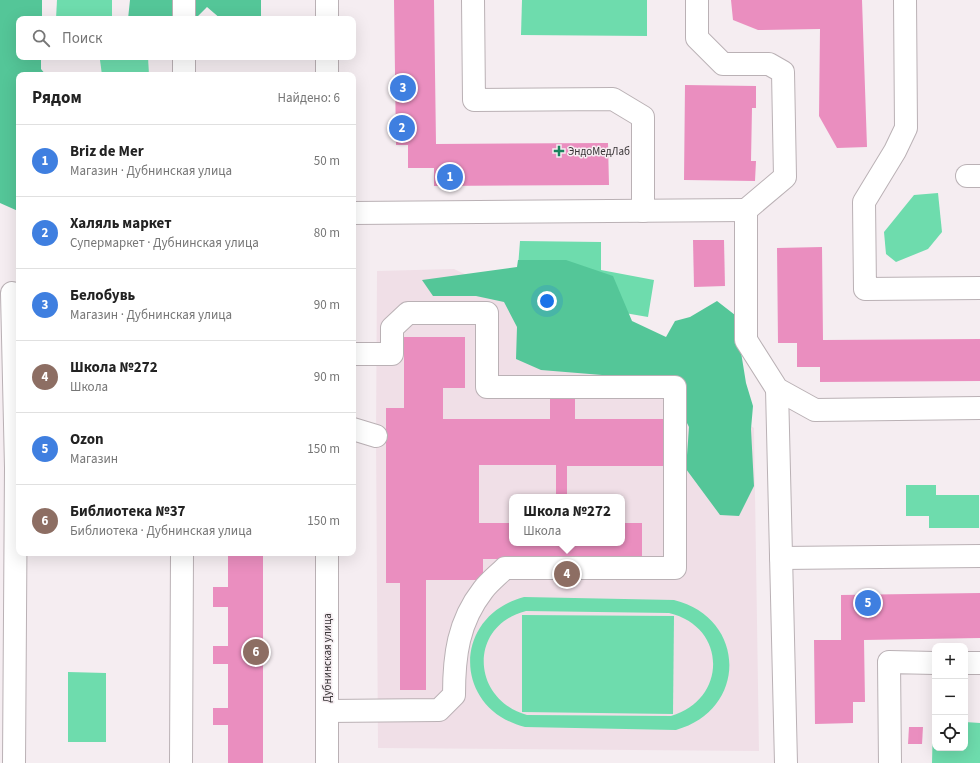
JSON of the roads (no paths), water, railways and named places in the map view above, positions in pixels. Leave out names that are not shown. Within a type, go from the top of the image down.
[{"type":"main road","points":[[184,0],[184,16]]},
{"type":"main road","points":[[327,0],[327,16]]},
{"type":"main road","points":[[473,0],[474,100],[613,99],[643,117],[643,211]]},
{"type":"main road","points":[[356,214],[746,210],[785,177],[783,72],[769,64],[723,64],[698,38],[697,0]]},
{"type":"main road","points":[[905,0],[906,128],[895,151],[864,202],[866,289],[980,288]]},
{"type":"main road","points":[[184,60],[184,72]]},
{"type":"main road","points":[[327,60],[327,72]]},
{"type":"main road","points":[[746,210],[746,340],[777,389],[815,410],[980,408]]},
{"type":"main road","points":[[10,293],[16,468],[14,763]]},
{"type":"main road","points":[[327,711],[439,710],[454,695],[454,666],[460,629],[483,590],[505,568],[675,568],[674,387],[487,387],[487,314],[408,313],[392,328],[392,354],[356,354]]},
{"type":"main road","points":[[777,389],[786,763]]},
{"type":"main road","points":[[356,430],[376,436]]},
{"type":"main road","points":[[181,763],[182,556]]},
{"type":"main road","name":"Дубнинская улица","points":[[327,556],[327,763]]},
{"type":"main road","points":[[781,558],[980,556]]},
{"type":"main road","points":[[890,763],[889,662],[932,663]]},
{"type":"main road","points":[[968,663],[980,663]]},
{"type":"place","name":"Белобувь","points":[[403,88]]},
{"type":"place","name":"Халяль маркет","points":[[402,128]]},
{"type":"place","name":"ЭндоМедЛаб","points":[[559,151]]},
{"type":"place","name":"Briz de Mer","points":[[450,177]]},
{"type":"place","name":"Школа №272","points":[[567,574]]},
{"type":"place","name":"Ozon","points":[[868,603]]},
{"type":"place","name":"Библиотека №37","points":[[256,652]]}]
